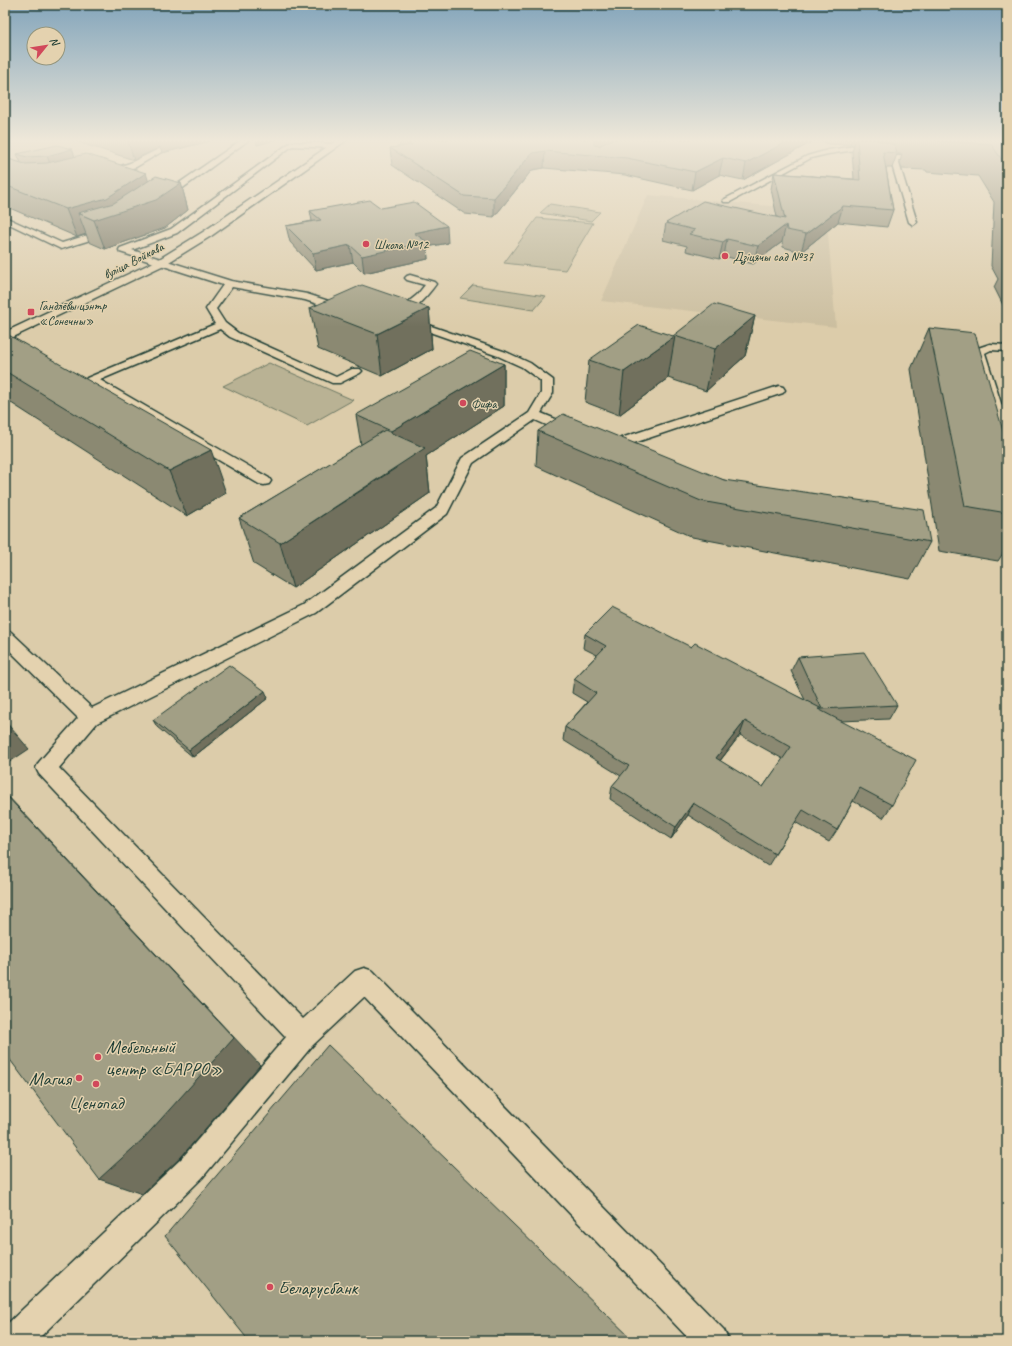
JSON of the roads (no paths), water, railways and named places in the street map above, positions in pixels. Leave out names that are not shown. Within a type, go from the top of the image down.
[{"type":"main road","name":"вуліца Войкава","points":[[5,337],[160,263],[207,234],[253,202]]},
{"type":"lane","points":[[212,202],[174,230],[124,250],[160,263],[230,284],[307,297],[355,313]]},
{"type":"lane","points":[[907,202],[913,222]]},
{"type":"lane","points":[[5,219],[62,246],[120,228]]},
{"type":"lane","points":[[396,317],[421,297],[431,284],[410,278]]},
{"type":"lane","points":[[230,284],[211,309],[221,325],[234,335],[336,381],[356,371]]},
{"type":"lane","points":[[303,1037],[46,768],[90,718],[310,609],[442,511],[467,461],[534,415],[547,393],[547,380],[526,365],[502,354],[396,317],[383,316]]},
{"type":"lane","points":[[221,325],[91,380],[264,481]]},
{"type":"lane","points":[[1007,348],[990,347],[980,351],[1007,442]]},
{"type":"lane","points":[[608,447],[779,390]]},
{"type":"lane","points":[[534,415],[581,435]]},
{"type":"lane","points":[[594,441],[622,453]]},
{"type":"lane","points":[[5,636],[90,718]]},
{"type":"lane","points":[[13,1341],[192,1168],[303,1037],[364,980],[713,1341]]},
{"type":"place","name":"Школа №12","points":[[366,244]]},
{"type":"place","name":"Дзіцячы сад №37","points":[[725,256]]},
{"type":"place","name":"Гандлёвы цэнтр «Сонечны»","points":[[31,312]]},
{"type":"place","name":"Фифа","points":[[463,403]]},
{"type":"place","name":"Мебельный центр «БАРРО»","points":[[98,1057]]},
{"type":"place","name":"Магия","points":[[79,1078]]},
{"type":"place","name":"Ценопад","points":[[96,1084]]},
{"type":"place","name":"Беларусбанк","points":[[270,1287]]}]
